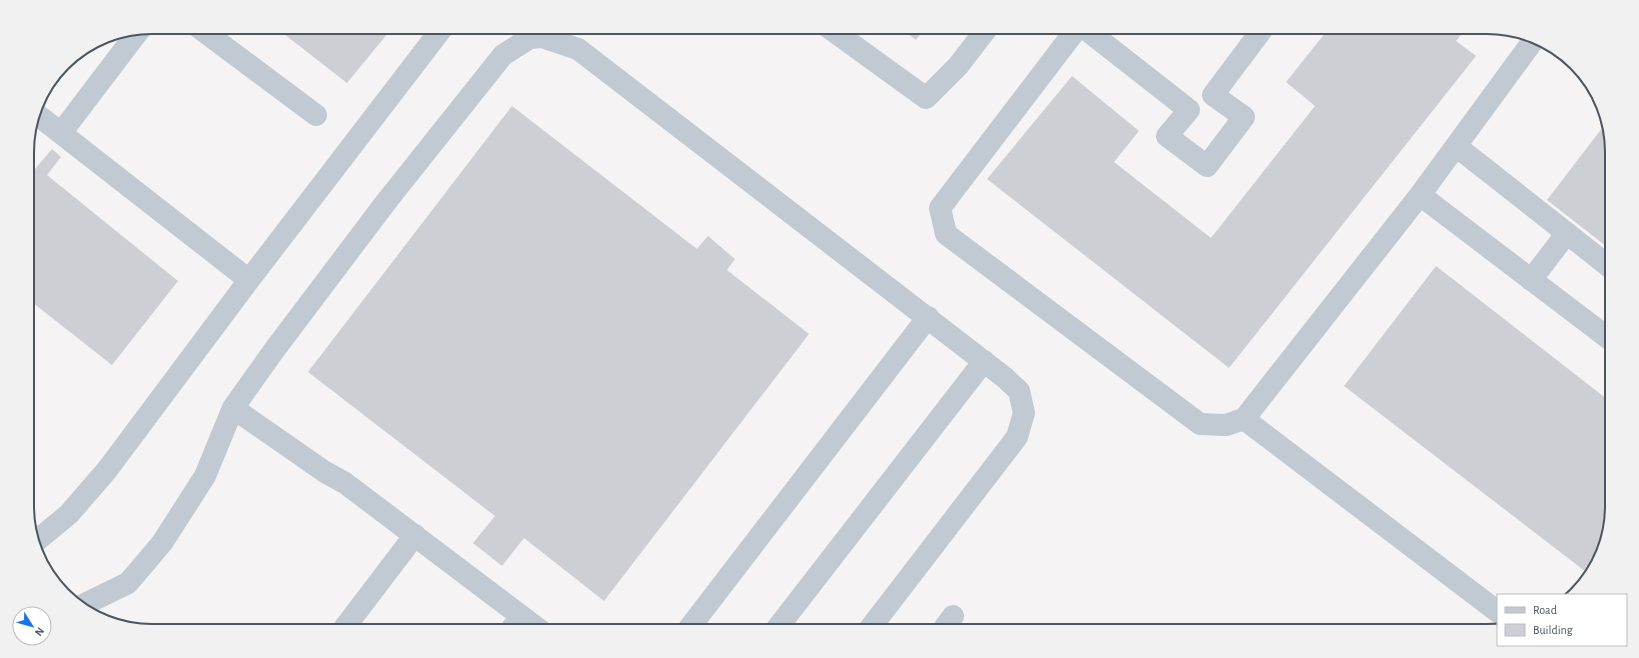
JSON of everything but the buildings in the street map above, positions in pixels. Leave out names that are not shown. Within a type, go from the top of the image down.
[{"type":"lane","points":[[207,34],[316,115]]},
{"type":"lane","points":[[39,539],[69,514],[107,470],[249,280],[438,34]]},
{"type":"lane","points":[[86,604],[128,583],[162,543],[205,476],[233,408],[275,349],[386,202],[503,55],[522,34]]},
{"type":"lane","points":[[528,34],[542,37],[578,49],[928,317],[1004,377],[1019,391],[1024,413],[1017,437],[873,624]]},
{"type":"lane","points":[[838,34],[926,98],[958,66],[983,34]]},
{"type":"lane","points":[[1073,34],[940,208],[946,234],[1200,424],[1226,425],[1244,419],[1420,195],[1531,43]]},
{"type":"lane","points":[[1091,34],[1189,110]]},
{"type":"lane","points":[[1213,95],[1259,34]]},
{"type":"lane","points":[[61,134],[135,35]]},
{"type":"lane","points":[[1204,90],[1213,95],[1244,117],[1207,166],[1167,136],[1204,90]]},
{"type":"lane","points":[[39,116],[249,280]]},
{"type":"lane","points":[[1456,146],[1605,263]]},
{"type":"lane","points":[[1420,195],[1605,336]]},
{"type":"lane","points":[[1531,280],[1567,233]]},
{"type":"lane","points":[[692,624],[928,317]]},
{"type":"lane","points":[[780,624],[984,361]]},
{"type":"lane","points":[[233,408],[326,472],[345,483],[415,535],[515,624]]},
{"type":"lane","points":[[1244,419],[1497,611]]},
{"type":"lane","points":[[347,624],[415,535]]}]
